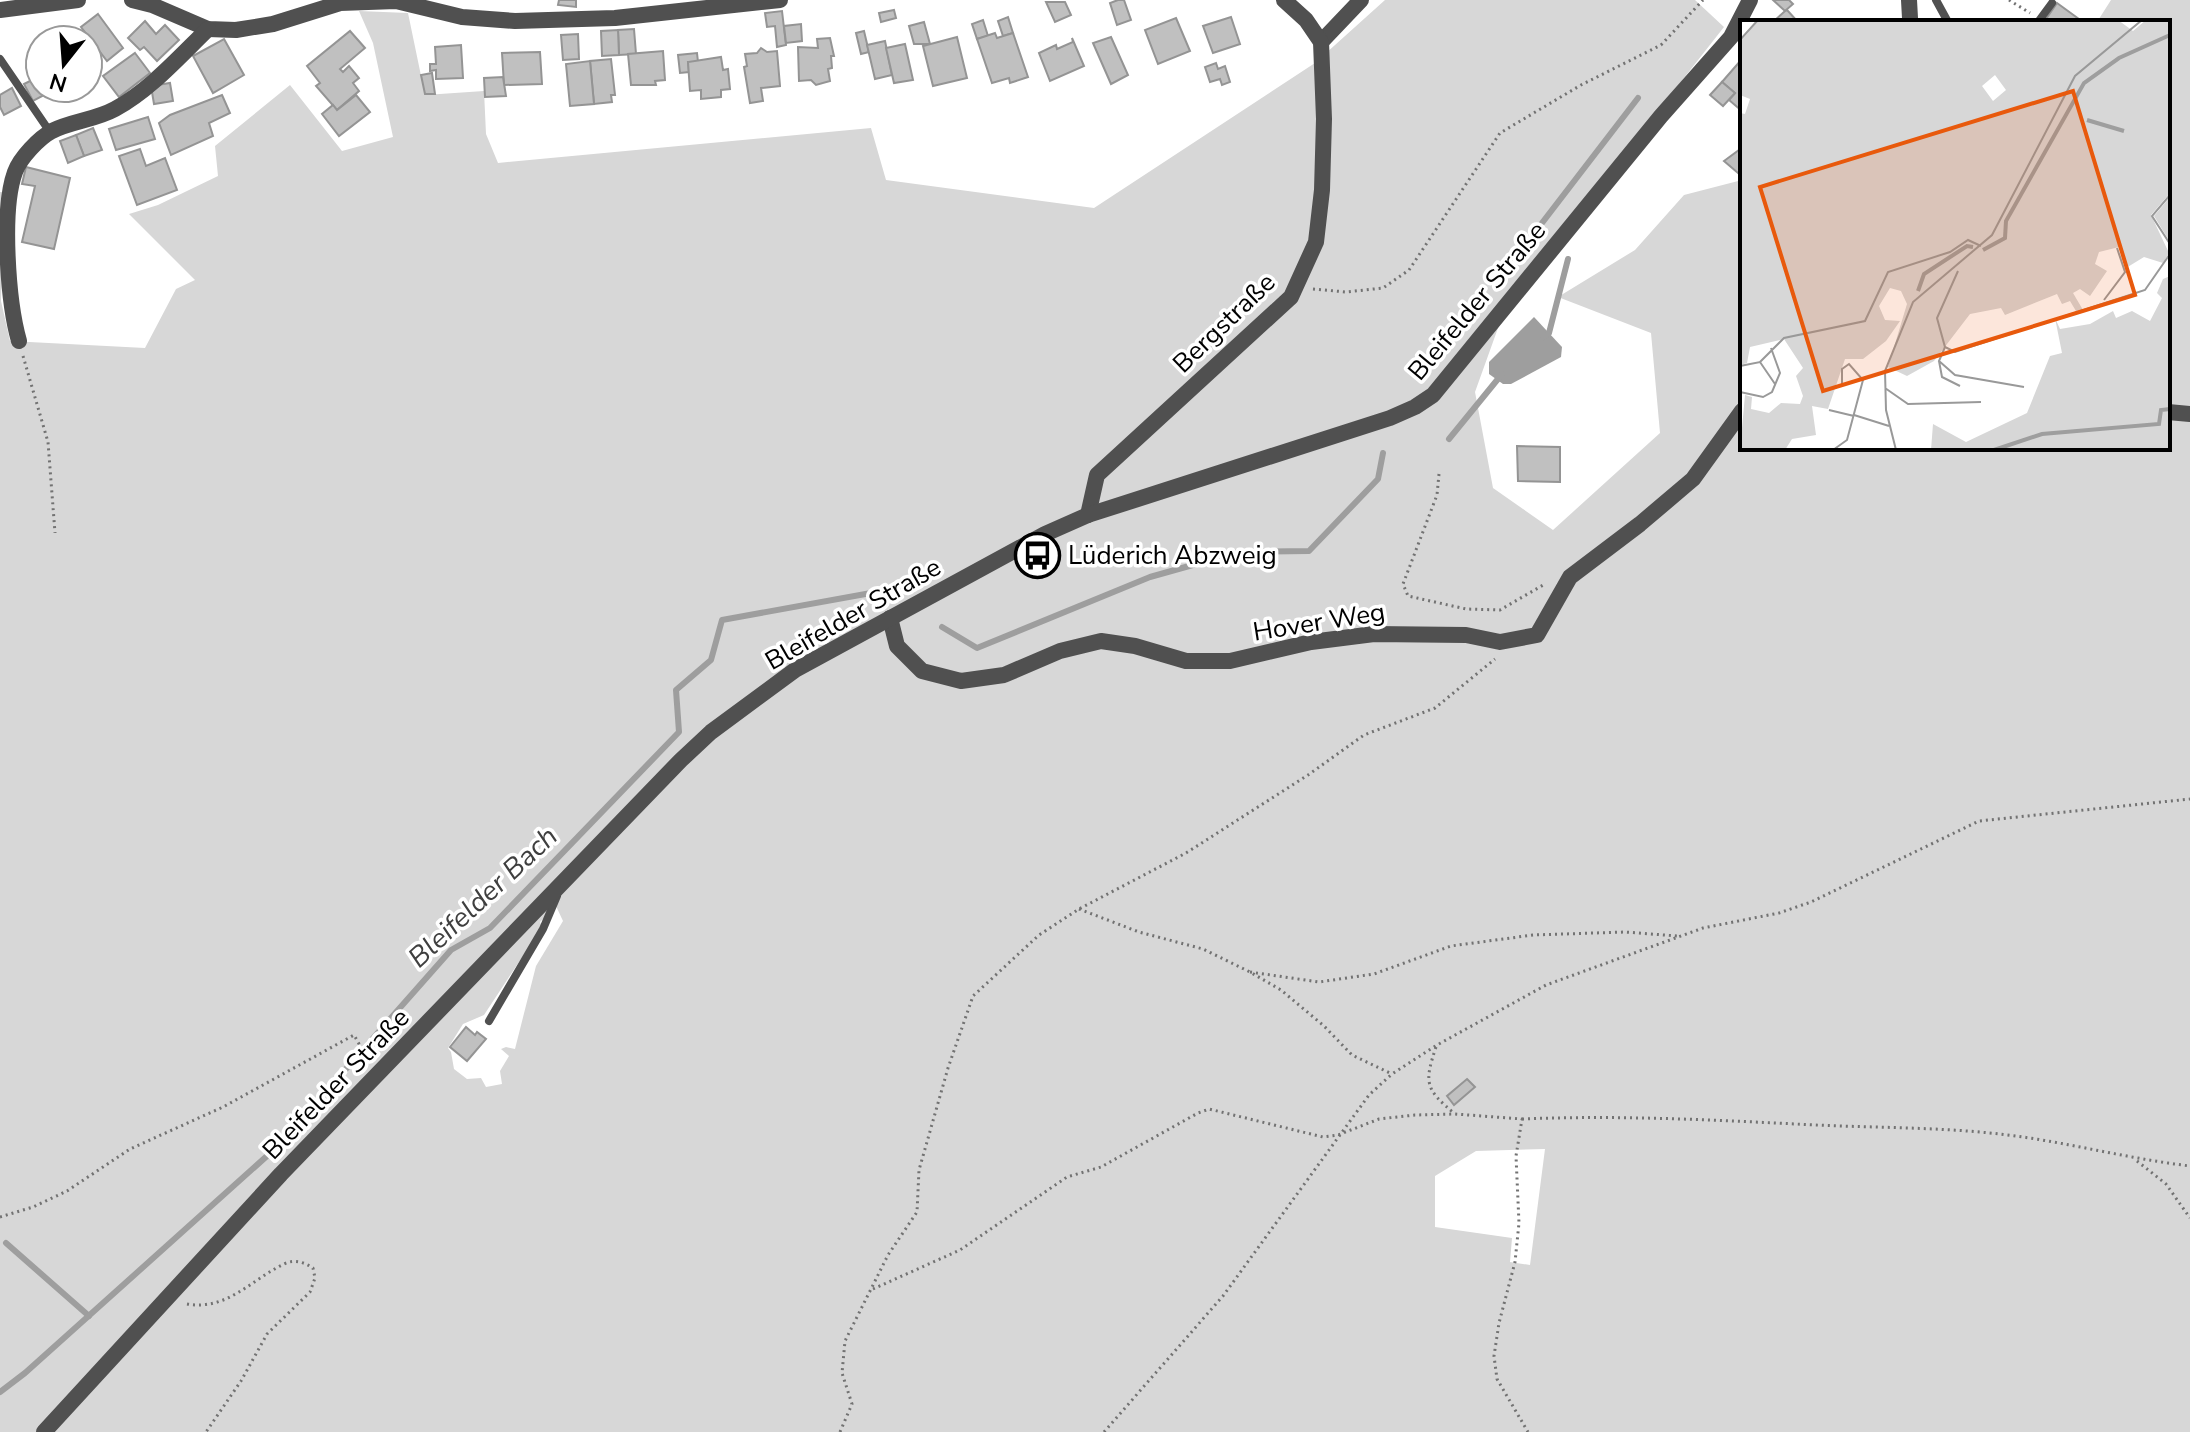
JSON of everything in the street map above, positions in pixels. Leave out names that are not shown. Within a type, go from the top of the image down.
[{"type":"street","points":[[0,10],[78,0]]},
{"type":"street","points":[[132,0],[152,5],[208,29],[236,30],[273,24],[340,3],[396,1],[462,17],[515,21],[615,18],[780,0]]},
{"type":"street","points":[[1284,0],[1306,20],[1321,42],[1361,0]]},
{"type":"street","name":"Bleifelder Straße","points":[[1742,20],[1750,0]]},
{"type":"street","points":[[1909,0],[1910,20]]},
{"type":"street","name":"Bleifelder Straße","points":[[44,1432],[281,1174],[711,732],[795,670],[1045,534],[1088,515],[1390,418],[1433,395],[1740,24]]},
{"type":"street","points":[[19,341],[9,296],[8,235],[13,178],[23,159],[50,132],[117,109],[208,29]]},
{"type":"street","name":"Bergstraße","points":[[1088,515],[1097,475],[1291,297],[1298,284],[1316,242],[1322,190],[1324,119],[1321,42]]},
{"type":"street","points":[[2170,412],[2190,414]]},
{"type":"street","name":"Hover Weg","points":[[890,618],[897,646],[922,671],[961,681],[1004,675],[1060,651],[1101,641],[1135,646],[1186,661],[1230,661],[1311,642],[1374,634],[1466,635],[1500,642],[1537,635],[1570,577],[1693,479],[1740,414]]},
{"type":"lane","points":[[1936,0],[1947,20]]},
{"type":"lane","points":[[2035,18],[2052,3]]},
{"type":"lane","points":[[0,59],[50,132]]},
{"type":"lane","points":[[489,1021],[543,929],[563,881]]},
{"type":"path","points":[[1298,284],[1318,290],[1346,292],[1383,288],[1409,270],[1500,133],[1581,85],[1661,45],[1703,0]]},
{"type":"path","points":[[2009,0],[2035,18]]},
{"type":"path","points":[[19,341],[48,442],[55,533]]},
{"type":"path","points":[[1439,474],[1437,495],[1403,584],[1408,596],[1466,609],[1500,610],[1557,578]]},
{"type":"path","points":[[840,1432],[852,1404],[842,1373],[845,1341],[888,1255],[917,1212],[919,1170],[948,1068],[973,996],[1039,935],[1079,909],[1186,853],[1364,735],[1435,708],[1505,654]]},
{"type":"path","points":[[1104,1432],[1223,1296],[1369,1095],[1392,1074],[1437,1045],[1546,985],[1703,928],[1779,913],[1811,902],[1979,821],[2190,799]]},
{"type":"path","points":[[1079,909],[1139,932],[1203,949],[1250,972],[1281,990],[1324,1026],[1352,1055],[1392,1074]]},
{"type":"path","points":[[1250,972],[1319,982],[1374,974],[1451,946],[1533,935],[1625,932],[1681,936]]},
{"type":"path","points":[[0,1217],[33,1207],[67,1191],[130,1149],[223,1107],[354,1035],[379,1073]]},
{"type":"path","points":[[1437,1045],[1428,1072],[1428,1088],[1455,1114]]},
{"type":"path","points":[[873,1289],[960,1250],[1067,1177],[1101,1167],[1209,1109],[1323,1137],[1338,1135],[1379,1119],[1455,1114],[1522,1119],[1650,1116],[1815,1125],[1910,1126],[2017,1136],[2134,1159],[2190,1166]]},
{"type":"path","points":[[1522,1119],[1516,1156],[1519,1189],[1516,1249],[1494,1356],[1497,1379],[1528,1432]]},
{"type":"path","points":[[2134,1159],[2166,1184],[2190,1218]]},
{"type":"path","points":[[169,1298],[198,1306],[246,1290],[285,1263],[303,1261],[313,1268],[315,1278],[310,1292],[267,1334],[241,1381],[206,1432]]},
{"type":"shaded area","points":[[1385,0],[1695,0],[1724,27],[1507,303],[1475,392],[1493,488],[1553,530],[1660,433],[1651,333],[1558,297],[1635,250],[1684,195],[1740,181],[1740,450],[2170,450],[2170,20],[2098,20],[2111,0],[2190,0],[2190,1432],[0,1432],[0,192],[4,192],[1,301],[10,341],[145,348],[176,289],[195,280],[129,214],[158,205],[218,176],[215,146],[290,85],[342,151],[393,137],[373,43],[359,11],[408,13],[425,95],[484,91],[486,134],[498,163],[871,128],[886,180],[1094,208],[1315,63]],"holes":[[[556,906],[563,921],[536,966],[515,1049],[501,1049],[509,1056],[500,1071],[502,1084],[486,1087],[481,1078],[467,1079],[454,1069],[448,1048],[463,1024],[484,1015],[542,927],[540,922]],[[1545,1149],[1530,1265],[1510,1262],[1512,1238],[1435,1227],[1435,1176],[1476,1151]]]},
{"type":"shaded area","points":[[1534,317],[1562,347],[1561,357],[1511,384],[1503,384],[1489,374],[1489,362]]},
{"type":"building","points":[[559,0],[576,0],[576,7],[558,5]]},
{"type":"building","points":[[1124,0],[1131,20],[1117,25],[1110,3]]},
{"type":"building","points":[[1773,0],[1789,0],[1793,4],[1785,11]]},
{"type":"building","points":[[1046,2],[1065,2],[1071,15],[1055,22]]},
{"type":"building","points":[[2057,3],[2080,20],[2045,20]]},
{"type":"building","points":[[894,10],[896,18],[881,22],[879,13]]},
{"type":"building","points":[[1787,10],[1796,20],[1775,20]]},
{"type":"building","points":[[782,11],[786,45],[777,47],[775,26],[767,27],[765,13]]},
{"type":"building","points":[[98,14],[123,48],[107,61],[104,57],[104,24],[85,24]]},
{"type":"building","points":[[1008,17],[1013,33],[1003,36],[998,21]]},
{"type":"building","points":[[1231,17],[1240,44],[1213,53],[1203,26]]},
{"type":"building","points":[[1176,18],[1190,51],[1158,64],[1145,30]]},
{"type":"building","points":[[983,20],[988,36],[977,39],[972,24]]},
{"type":"building","points":[[145,21],[156,34],[165,25],[179,40],[157,61],[144,47],[140,50],[128,38]]},
{"type":"building","points":[[924,22],[930,44],[914,44],[909,26]]},
{"type":"building","points":[[801,24],[802,41],[786,43],[784,26]]},
{"type":"building","points":[[634,29],[636,54],[619,55],[618,30]]},
{"type":"building","points":[[618,30],[619,55],[602,56],[601,31]]},
{"type":"building","points":[[350,31],[365,48],[340,69],[343,72],[349,66],[359,78],[353,83],[359,91],[337,110],[316,86],[320,83],[307,66]]},
{"type":"building","points":[[864,31],[869,52],[861,54],[856,33]]},
{"type":"building","points":[[995,33],[997,38],[1013,33],[1028,77],[1010,83],[1009,78],[992,83],[977,39]]},
{"type":"building","points":[[578,34],[579,59],[563,60],[561,35]]},
{"type":"building","points":[[957,37],[967,78],[933,86],[923,46]]},
{"type":"building","points":[[1111,37],[1128,75],[1111,84],[1093,43]]},
{"type":"building","points":[[830,38],[834,56],[831,56],[832,68],[828,69],[830,81],[816,85],[811,80],[799,81],[798,47],[818,48],[817,39]]},
{"type":"building","points":[[1072,38],[1084,66],[1050,81],[1039,53],[1073,42]]},
{"type":"building","points":[[224,39],[244,75],[213,93],[193,56]]},
{"type":"building","points":[[885,41],[892,75],[875,79],[867,45]]},
{"type":"building","points":[[905,44],[913,80],[894,83],[886,48]]},
{"type":"building","points":[[461,45],[463,78],[436,79],[436,70],[430,71],[430,64],[436,64],[435,47]]},
{"type":"building","points":[[761,48],[767,52],[777,51],[780,86],[761,88],[763,101],[750,103],[745,54],[757,53]]},
{"type":"building","points":[[663,51],[665,80],[655,81],[656,85],[631,85],[628,54]]},
{"type":"building","points":[[540,52],[542,84],[504,85],[502,53]]},
{"type":"building","points":[[135,53],[150,73],[119,97],[104,75]]},
{"type":"building","points":[[697,53],[698,62],[688,62],[689,72],[680,73],[678,55]]},
{"type":"building","points":[[721,57],[723,70],[728,69],[730,89],[721,90],[721,97],[701,99],[701,90],[690,91],[688,62]]},
{"type":"building","points":[[611,59],[615,95],[611,95],[612,102],[594,104],[590,61]]},
{"type":"building","points":[[590,61],[594,104],[570,106],[566,64]]},
{"type":"building","points":[[1740,61],[1740,109],[1729,100],[1735,93],[1722,82]]},
{"type":"building","points":[[1216,63],[1218,69],[1225,66],[1230,82],[1222,85],[1220,79],[1210,82],[1205,67]]},
{"type":"building","points":[[432,73],[435,94],[425,94],[421,75]]},
{"type":"building","points":[[503,77],[506,96],[485,97],[484,78]]},
{"type":"building","points":[[1722,82],[1735,93],[1723,106],[1710,95]]},
{"type":"building","points":[[170,83],[173,101],[154,104],[151,86]]},
{"type":"building","points":[[12,88],[21,106],[4,115],[0,95]]},
{"type":"building","points":[[222,95],[230,113],[209,123],[213,136],[171,155],[159,123],[170,115]]},
{"type":"building","points":[[356,95],[370,112],[339,136],[322,114],[333,105],[337,110]]},
{"type":"building","points":[[148,117],[155,139],[116,150],[109,129]]},
{"type":"building","points":[[93,128],[102,150],[84,156],[76,135]]},
{"type":"building","points":[[76,135],[84,156],[68,163],[60,141]]},
{"type":"building","points":[[140,149],[146,166],[165,158],[177,190],[137,205],[119,156]]},
{"type":"building","points":[[1739,150],[1740,172],[1738,173],[1724,161]]},
{"type":"building","points":[[26,167],[70,178],[54,249],[22,242],[35,186],[22,184]]},
{"type":"building","points":[[1517,446],[1560,447],[1560,482],[1518,481]]},
{"type":"building","points":[[466,1027],[486,1039],[467,1061],[450,1047]]},
{"type":"building","points":[[1467,1079],[1475,1087],[1454,1105],[1447,1096]]},
{"type":"waterway","name":"Bleifelder Bach","points":[[1542,223],[1638,98]]},
{"type":"waterway","name":"Bleifelder Bach","points":[[1544,337],[1549,333],[1568,259]]},
{"type":"waterway","name":"Bleifelder Bach","points":[[1449,439],[1502,374]]},
{"type":"waterway","name":"Bleifelder Bach","points":[[942,627],[977,648],[1150,577],[1239,552],[1309,551],[1378,479],[1383,453]]},
{"type":"waterway","name":"Bleifelder Bach","points":[[0,1392],[277,1147],[451,950],[490,928],[679,732],[676,690],[711,660],[722,620],[882,591]]},
{"type":"waterway","points":[[6,1243],[89,1316]]},
{"type":"place","name":"Lüderich Abzweig","points":[[1037,555]]}]
